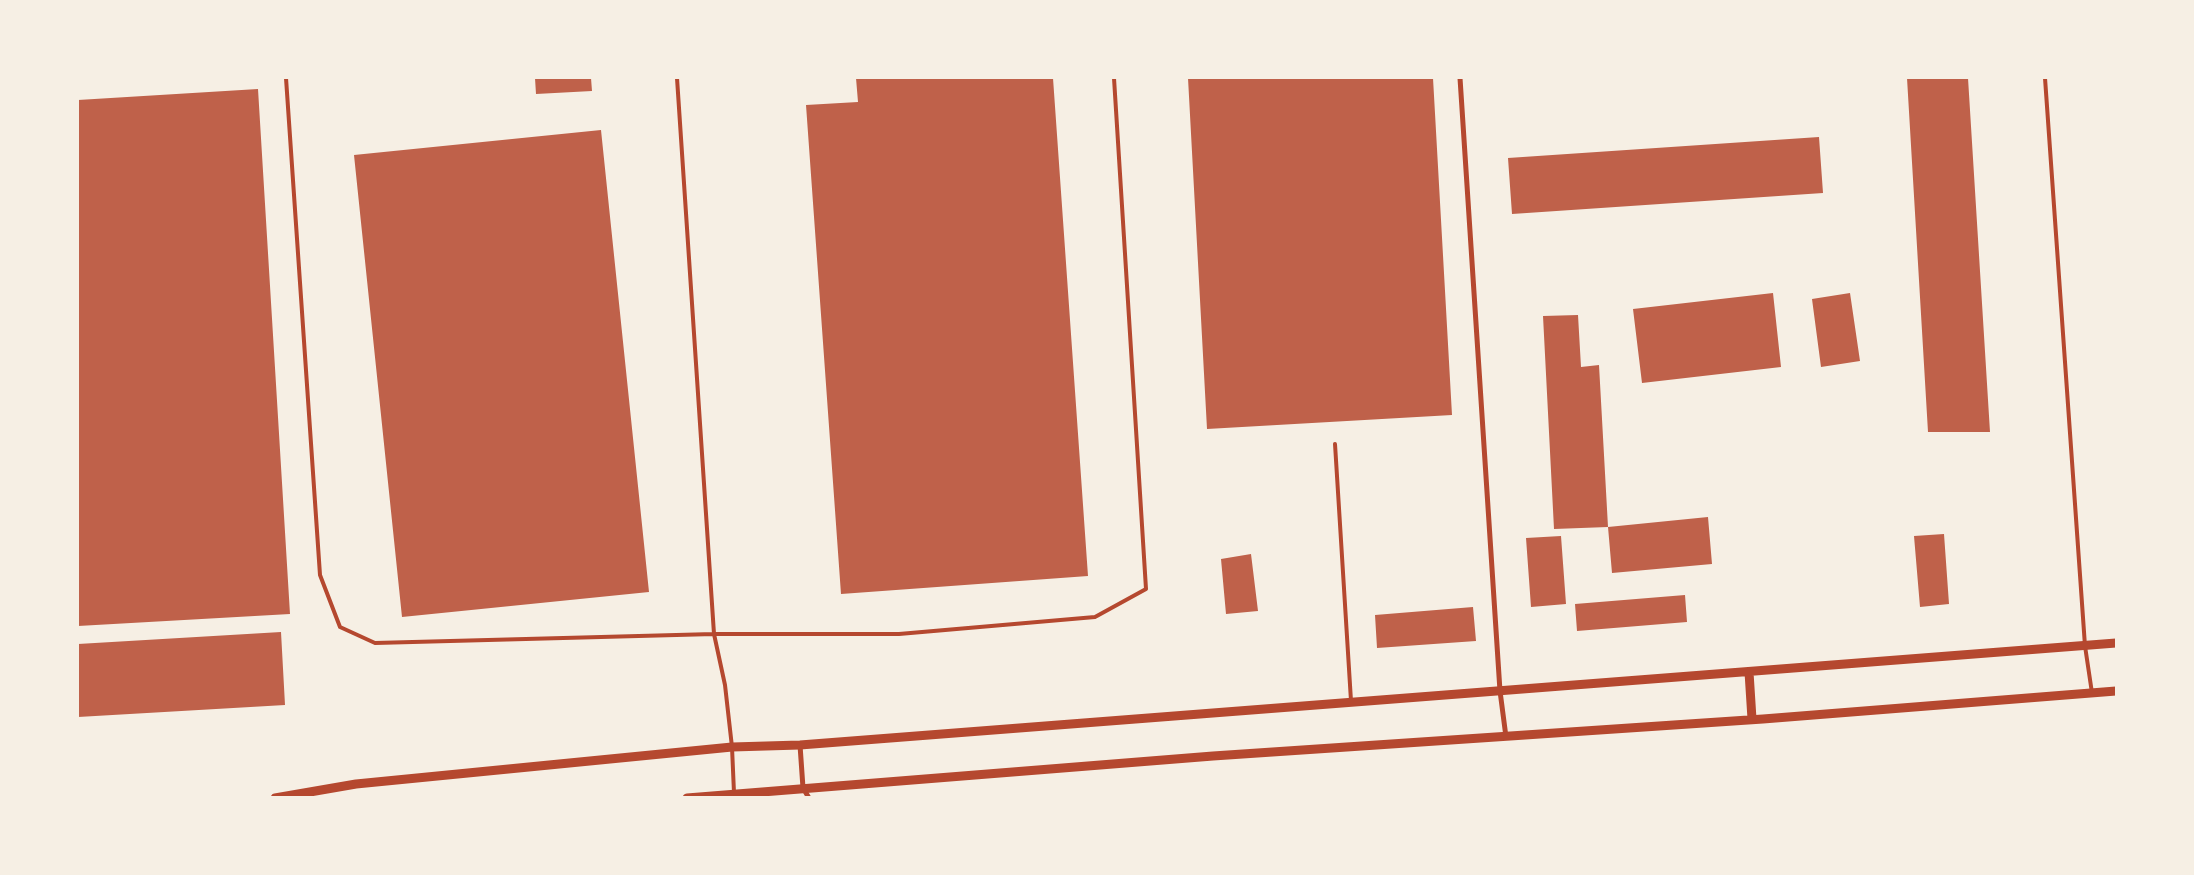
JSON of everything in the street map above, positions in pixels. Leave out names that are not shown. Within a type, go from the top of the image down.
[{"type":"street","points":[[1460,78],[1500,691],[1506,737]]},
{"type":"street","points":[[275,798],[356,784],[732,747],[800,745],[2116,643]]},
{"type":"street","points":[[1749,672],[1752,719]]},
{"type":"street","points":[[687,798],[2116,691]]},
{"type":"street","points":[[800,745],[803,788],[809,798]]},
{"type":"lane","points":[[286,78],[320,575],[340,626],[375,644],[714,634],[899,634],[1095,617],[1146,589],[1114,78]]},
{"type":"lane","points":[[677,78],[714,634],[725,685],[732,747],[734,793]]},
{"type":"lane","points":[[2045,78],[2085,646],[2092,693]]},
{"type":"lane","points":[[1334,444],[1351,701]]},
{"type":"building","points":[[535,78],[591,78],[592,91],[536,94]]},
{"type":"building","points":[[856,78],[1053,78],[1088,576],[841,594],[806,105],[858,102]]},
{"type":"building","points":[[1188,78],[1433,78],[1452,415],[1207,429]]},
{"type":"building","points":[[1907,78],[1968,78],[1990,432],[1928,432]]},
{"type":"building","points":[[258,89],[290,614],[78,626],[78,100]]},
{"type":"building","points":[[601,130],[649,592],[402,617],[354,155]]},
{"type":"building","points":[[1819,137],[1823,193],[1512,214],[1508,158]]},
{"type":"building","points":[[1773,293],[1781,367],[1642,383],[1633,309]]},
{"type":"building","points":[[1850,293],[1860,361],[1821,367],[1812,299]]},
{"type":"building","points":[[1578,315],[1581,367],[1599,365],[1608,527],[1554,529],[1543,316]]},
{"type":"building","points":[[1708,517],[1712,564],[1612,573],[1608,527]]},
{"type":"building","points":[[1944,534],[1949,604],[1920,607],[1914,536]]},
{"type":"building","points":[[1561,536],[1566,604],[1531,607],[1526,538]]},
{"type":"building","points":[[1251,554],[1258,611],[1226,614],[1221,559]]},
{"type":"building","points":[[1685,595],[1687,622],[1577,631],[1575,604]]},
{"type":"building","points":[[1473,607],[1476,641],[1377,648],[1375,615]]},
{"type":"building","points":[[281,632],[285,705],[78,717],[78,644]]}]
